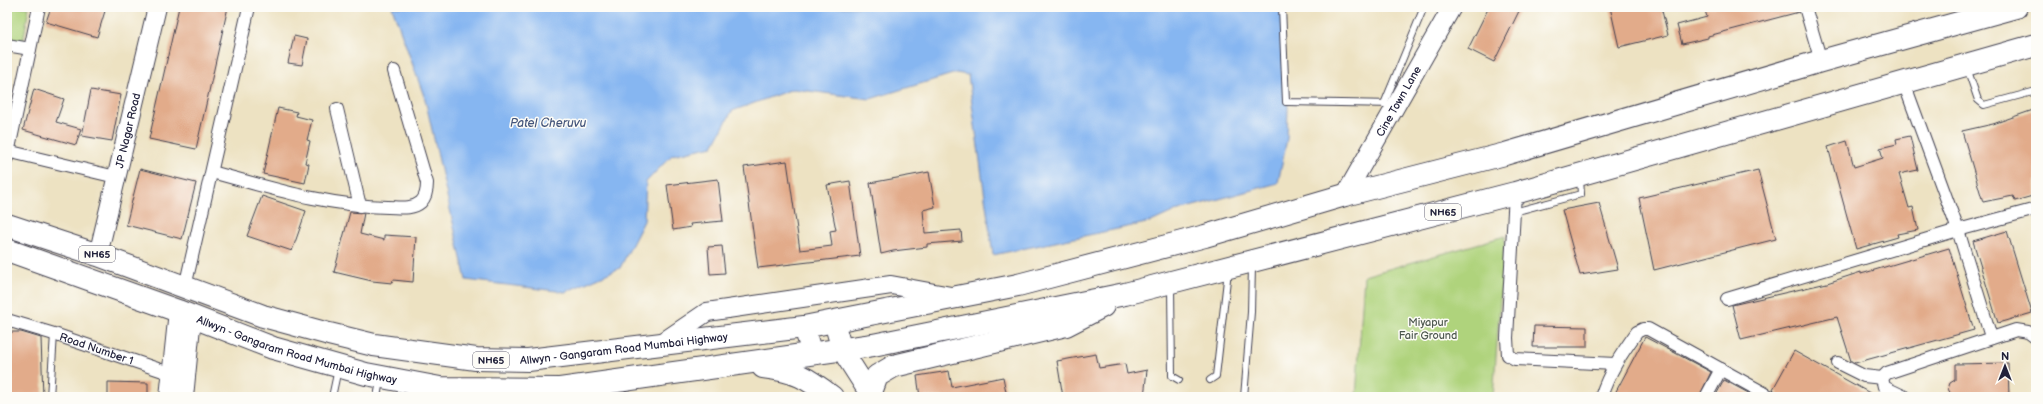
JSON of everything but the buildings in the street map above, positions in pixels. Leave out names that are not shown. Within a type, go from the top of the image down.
[{"type":"highway","name":"NH65","points":[[804,327],[1018,285],[1172,245],[1346,195],[1506,154],[1821,61],[2016,7]]},
{"type":"highway","name":"NH65","points":[[812,354],[913,338],[1125,294],[1229,267],[1514,202],[1580,174],[2036,45]]},
{"type":"highway","name":"Allwyn - Gangaram Road Mumbai Highway","points":[[7,225],[98,255],[263,316],[374,345],[476,359],[528,360],[657,346],[804,327]]},
{"type":"highway","name":"Allwyn - Gangaram Road Mumbai Highway","points":[[7,250],[185,314],[273,348],[338,367],[379,387],[560,389],[812,354]]},
{"type":"highway","points":[[871,396],[878,376],[894,366],[1066,325],[1125,294]]},
{"type":"highway","points":[[742,364],[785,370],[803,376],[832,397]]},
{"type":"main road","points":[[834,322],[842,350],[871,396]]},
{"type":"main road","points":[[804,327],[812,354]]},
{"type":"street","points":[[39,7],[8,153],[116,177]]},
{"type":"street","name":"JP Nagar Road","points":[[98,255],[157,7]]},
{"type":"street","points":[[185,288],[249,7]]},
{"type":"street","name":"Cine Town Lane","points":[[1346,195],[1391,104],[1452,7]]},
{"type":"street","points":[[1805,7],[1821,61]]},
{"type":"street","points":[[7,45],[30,49]]},
{"type":"street","points":[[212,172],[317,200],[360,206],[409,207],[420,202],[427,192],[427,183],[394,71]]},
{"type":"street","points":[[1904,83],[1958,230],[1991,337]]},
{"type":"street","points":[[337,109],[360,206]]},
{"type":"street","points":[[1514,202],[1506,347],[1508,355],[1515,359],[1615,364]]},
{"type":"street","points":[[1727,299],[1958,230],[2036,209]]},
{"type":"street","points":[[657,346],[707,312],[891,285],[955,297]]},
{"type":"street","points":[[169,397],[178,376],[185,314]]},
{"type":"street","name":"Road Number 1","points":[[7,320],[54,334],[178,376]]},
{"type":"street","points":[[1601,397],[1607,378],[1615,364],[1637,332],[1642,329],[1648,330],[1771,397]]},
{"type":"street","points":[[1882,378],[1887,373],[1991,337],[2016,330],[2028,332],[2036,338]]},
{"type":"street","points":[[1838,364],[1864,376],[1882,378]]},
{"type":"street","points":[[1706,397],[1721,369]]},
{"type":"street","points":[[178,376],[184,397]]},
{"type":"street","points":[[1882,378],[1884,387],[1905,397]]},
{"type":"lane","points":[[1282,7],[1286,102],[1391,104],[1424,7]]},
{"type":"lane","points":[[1966,66],[1978,100],[1984,105],[2036,91]]},
{"type":"lane","points":[[1244,397],[1251,312],[1252,262]]},
{"type":"lane","points":[[1210,380],[1216,376],[1229,267]]},
{"type":"lane","points":[[1171,282],[1172,376],[1179,380]]},
{"type":"lane","points":[[50,397],[54,334]]},
{"type":"lane","points":[[332,397],[338,367]]},
{"type":"green space","points":[[7,7],[29,7],[23,43],[7,40]]},
{"type":"green space","name":"Miyapur Fair Ground","points":[[1505,236],[1493,397],[1356,397],[1364,276]]},
{"type":"water","name":"Patel Cheruvu","points":[[392,7],[1285,7],[1282,48],[1288,107],[1287,139],[1278,183],[1175,211],[1151,222],[993,255],[968,75],[956,73],[870,99],[793,89],[732,111],[713,146],[672,155],[646,182],[644,221],[620,268],[565,292],[466,280],[425,99]]}]
